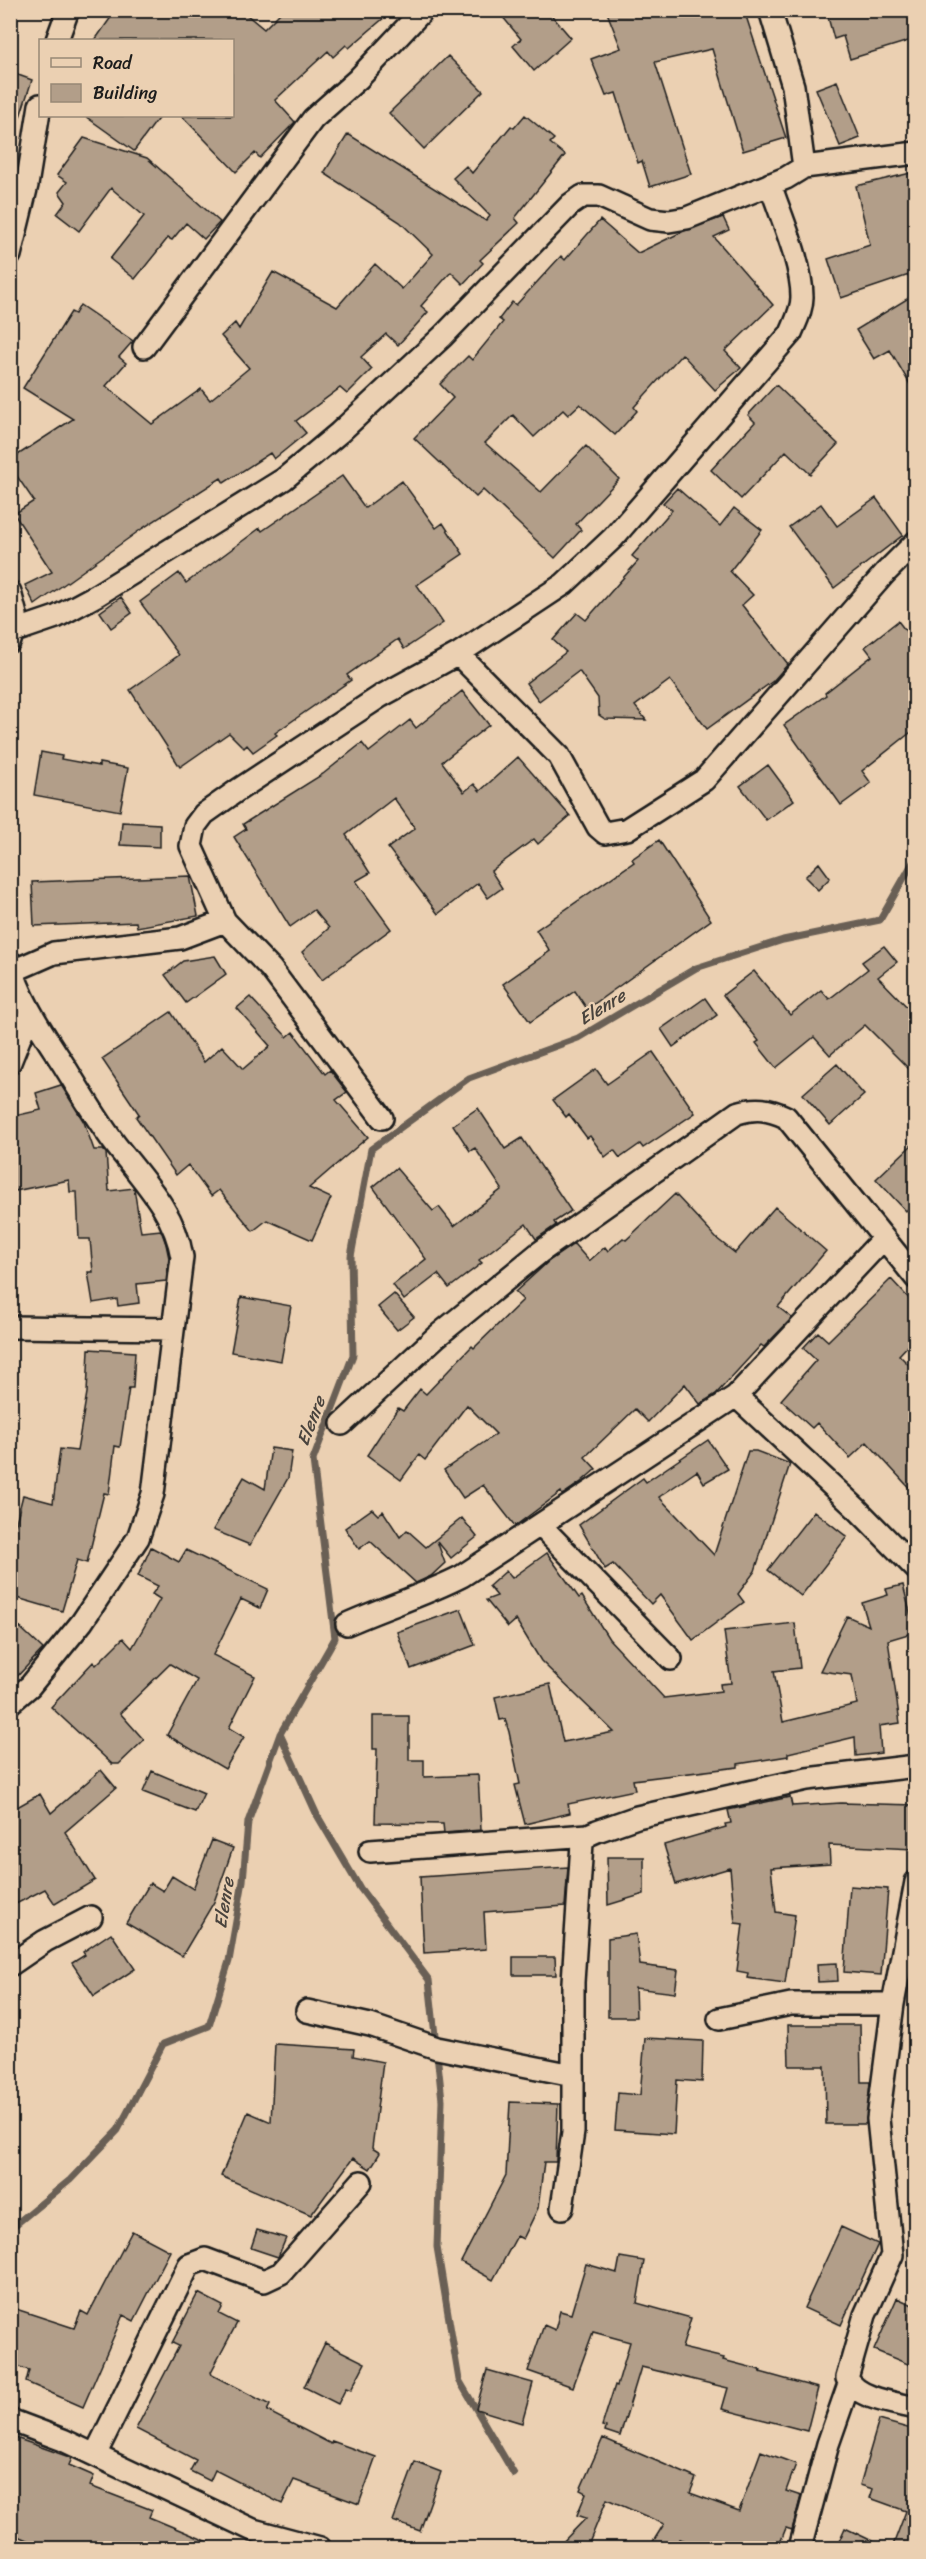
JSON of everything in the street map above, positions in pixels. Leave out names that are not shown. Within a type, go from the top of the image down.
[{"type":"street","points":[[57,39],[68,10]]},
{"type":"street","points":[[144,347],[313,119],[358,79],[423,10]]},
{"type":"street","points":[[770,10],[793,86],[804,167]]},
{"type":"street","points":[[10,255],[19,184],[39,109]]},
{"type":"street","points":[[11,637],[98,595],[284,479],[339,433],[417,360],[570,205],[583,196],[599,196],[650,219],[669,221],[687,218],[770,184],[804,167],[915,153]]},
{"type":"street","points":[[382,1118],[270,969],[225,921],[191,846],[195,826],[204,814],[381,696],[458,654],[564,584],[613,538],[790,333],[799,315],[802,298],[800,277],[770,184]]},
{"type":"street","points":[[458,654],[559,756],[598,827],[604,833],[614,833],[636,824],[704,780],[885,573],[915,542]]},
{"type":"street","points":[[10,592],[16,615],[11,637]]},
{"type":"street","points":[[10,1703],[30,1686],[82,1622],[138,1538],[153,1494],[182,1257],[179,1235],[170,1216],[103,1129],[30,1012],[12,966],[54,953],[107,949],[180,938],[225,921]]},
{"type":"street","points":[[10,1062],[30,1012]]},
{"type":"street","points":[[342,1424],[436,1336],[539,1253],[737,1113],[753,1108],[772,1110],[786,1117],[882,1240],[915,1278]]},
{"type":"street","points":[[346,1624],[393,1603],[436,1589],[540,1525],[736,1396],[882,1240]]},
{"type":"street","points":[[10,1327],[172,1329]]},
{"type":"street","points":[[736,1396],[915,1569]]},
{"type":"street","points":[[540,1525],[671,1659]]},
{"type":"street","points":[[370,1851],[588,1835],[637,1817],[807,1779],[915,1766]]},
{"type":"street","points":[[562,2208],[573,2132],[574,1953],[582,1843],[588,1835]]},
{"type":"street","points":[[915,1882],[893,2004],[878,2119],[892,2255],[865,2315],[847,2379],[849,2384],[863,2394],[915,2408]]},
{"type":"street","points":[[10,1965],[45,1941],[91,1917]]},
{"type":"street","points":[[720,2019],[790,2004],[893,2004]]},
{"type":"street","points":[[308,2011],[370,2025],[437,2048],[573,2075]]},
{"type":"street","points":[[94,2455],[189,2265],[205,2259],[264,2280],[272,2279],[281,2273],[361,2182]]},
{"type":"street","points":[[800,2548],[834,2422],[849,2384]]},
{"type":"street","points":[[10,2420],[94,2455],[253,2530],[290,2544],[321,2548]]},
{"type":"building","points":[[116,10],[241,10],[264,29],[283,10],[393,10],[349,48],[346,45],[333,57],[328,51],[275,100],[295,122],[260,158],[255,153],[236,172],[183,117],[234,117],[234,39],[96,39]]},
{"type":"building","points":[[497,10],[547,10],[571,38],[534,71],[513,46],[521,39]]},
{"type":"building","points":[[606,10],[744,10],[786,138],[743,151],[712,49],[655,62],[691,174],[650,187],[642,161],[638,163],[616,93],[606,96],[591,59],[621,48]]},
{"type":"building","points":[[826,10],[915,10],[915,39],[850,59],[843,36],[834,39]]},
{"type":"building","points":[[448,56],[483,91],[424,149],[389,113]]},
{"type":"building","points":[[10,72],[32,80],[14,135],[10,135]]},
{"type":"building","points":[[837,81],[860,138],[840,146],[816,89]]},
{"type":"building","points":[[525,115],[554,139],[550,143],[565,155],[515,218],[519,223],[480,260],[483,263],[463,284],[451,272],[421,306],[428,312],[398,345],[386,334],[361,357],[372,369],[347,394],[340,388],[296,421],[306,433],[274,459],[270,453],[224,483],[221,478],[143,528],[35,605],[25,585],[52,572],[14,514],[34,501],[10,466],[10,460],[73,419],[23,388],[71,312],[75,314],[80,305],[133,341],[119,357],[126,363],[106,386],[152,424],[201,389],[210,400],[249,368],[221,336],[235,323],[239,329],[273,272],[337,307],[375,264],[402,289],[433,254],[400,222],[324,173],[348,134],[486,221],[490,216],[453,178],[466,166],[472,173],[511,126],[514,128]]},
{"type":"building","points":[[86,117],[159,117],[134,151]]},
{"type":"building","points":[[84,138],[147,158],[220,222],[204,239],[186,223],[172,240],[168,238],[135,279],[110,259],[144,216],[111,188],[79,231],[57,214],[66,202],[59,192],[67,182],[57,175]]},
{"type":"building","points":[[915,172],[915,273],[841,298],[828,259],[870,245],[856,186]]},
{"type":"building","points":[[723,217],[729,230],[714,237],[773,305],[725,351],[741,368],[715,390],[682,354],[634,407],[637,411],[615,435],[580,404],[568,415],[563,410],[534,437],[513,415],[485,443],[541,492],[586,446],[619,479],[576,524],[581,530],[555,558],[483,490],[476,497],[414,438],[453,398],[440,384],[468,356],[472,360],[503,322],[499,319],[512,302],[516,305],[561,256],[565,260],[600,220],[638,253],[684,231]]},
{"type":"building","points":[[915,294],[915,393],[890,350],[874,359],[856,330]]},
{"type":"building","points":[[776,385],[838,444],[810,474],[786,451],[741,499],[711,470],[755,422],[748,415]]},
{"type":"building","points":[[342,476],[365,508],[402,481],[436,528],[443,523],[463,554],[417,585],[443,623],[404,649],[398,639],[347,675],[351,680],[275,733],[277,735],[253,752],[247,745],[244,748],[229,733],[180,767],[130,690],[179,655],[140,602],[179,573],[186,583],[260,528],[262,531]]},
{"type":"building","points":[[677,488],[720,526],[734,508],[762,530],[730,571],[753,595],[742,605],[788,664],[773,681],[707,729],[670,680],[635,706],[646,720],[605,719],[599,715],[598,698],[579,671],[539,701],[526,683],[566,652],[553,640],[577,613],[586,620],[638,561],[632,556],[672,510],[663,503]]},
{"type":"building","points":[[876,498],[903,535],[834,588],[789,527],[821,504],[837,526]]},
{"type":"building","points":[[121,597],[132,613],[111,628],[100,612]]},
{"type":"building","points":[[898,621],[915,643],[915,729],[862,771],[871,783],[841,805],[784,725],[826,695],[825,693],[872,656],[865,647]]},
{"type":"building","points":[[462,691],[489,725],[442,762],[464,792],[474,784],[480,791],[518,757],[570,816],[538,844],[534,839],[491,871],[502,888],[488,898],[478,883],[438,914],[388,848],[415,828],[394,798],[346,835],[370,873],[356,881],[391,929],[322,980],[302,952],[329,928],[314,910],[290,927],[234,837],[246,829],[243,824],[323,774],[362,743],[369,752],[410,720],[416,728]]},
{"type":"building","points":[[41,752],[62,756],[61,759],[99,766],[99,763],[128,768],[120,811],[34,795]]},
{"type":"building","points":[[768,765],[794,800],[766,820],[740,786]]},
{"type":"building","points":[[122,822],[160,824],[160,847],[120,845]]},
{"type":"building","points":[[659,840],[711,920],[587,1009],[575,991],[530,1022],[503,984],[550,951],[536,930],[634,862],[632,859]]},
{"type":"building","points":[[819,863],[830,878],[818,890],[805,877]]},
{"type":"building","points":[[190,876],[198,916],[137,927],[136,922],[34,926],[32,882]]},
{"type":"building","points":[[884,946],[897,962],[878,977],[915,1015],[915,1075],[865,1025],[830,1055],[814,1037],[776,1068],[756,1043],[759,1041],[723,995],[754,971],[790,1015],[821,990],[829,999],[868,969],[862,962]]},
{"type":"building","points":[[215,956],[226,974],[186,1003],[165,975],[183,961]]},
{"type":"building","points":[[250,997],[287,1037],[293,1032],[325,1074],[330,1070],[347,1092],[336,1100],[368,1137],[309,1188],[331,1198],[312,1240],[267,1220],[253,1231],[219,1190],[211,1196],[188,1165],[176,1175],[136,1117],[139,1114],[102,1059],[171,1012],[204,1062],[222,1046],[243,1069],[270,1046],[237,1008]]},
{"type":"building","points":[[705,998],[717,1015],[673,1047],[661,1029]]},
{"type":"building","points":[[653,1052],[695,1113],[643,1148],[640,1144],[620,1158],[614,1150],[605,1157],[590,1136],[587,1138],[569,1114],[566,1117],[553,1100],[596,1069],[607,1084]]},
{"type":"building","points":[[837,1064],[864,1095],[830,1125],[803,1094]]},
{"type":"building","points":[[61,1085],[84,1122],[94,1150],[103,1150],[106,1153],[109,1191],[134,1188],[141,1232],[161,1230],[169,1258],[166,1281],[137,1284],[139,1303],[118,1306],[117,1299],[93,1303],[88,1272],[93,1272],[90,1239],[79,1239],[77,1192],[70,1192],[69,1180],[10,1192],[10,1117],[41,1110],[36,1093]]},
{"type":"building","points":[[478,1108],[505,1149],[522,1138],[571,1211],[554,1222],[556,1225],[536,1239],[526,1224],[479,1260],[482,1263],[449,1288],[438,1274],[404,1300],[393,1285],[426,1259],[373,1187],[396,1168],[433,1211],[439,1207],[454,1226],[502,1189],[475,1148],[470,1151],[453,1125]]},
{"type":"building","points":[[915,1142],[915,1202],[906,1211],[876,1179]]},
{"type":"building","points":[[675,1194],[716,1238],[735,1253],[775,1207],[826,1251],[778,1307],[792,1318],[764,1347],[761,1345],[716,1394],[700,1404],[685,1384],[648,1422],[635,1409],[585,1457],[596,1469],[581,1482],[562,1495],[561,1492],[515,1526],[483,1485],[463,1498],[444,1470],[496,1434],[467,1405],[425,1460],[419,1455],[401,1480],[367,1455],[398,1408],[403,1411],[420,1389],[426,1394],[472,1346],[474,1348],[523,1300],[515,1292],[549,1261],[574,1244],[589,1261],[605,1247],[608,1251],[623,1238],[626,1240]]},
{"type":"building","points":[[891,1279],[915,1305],[915,1338],[899,1355],[915,1371],[915,1494],[867,1442],[850,1458],[817,1423],[812,1428],[781,1400],[816,1360],[803,1348],[818,1332],[828,1341]]},
{"type":"building","points":[[394,1294],[414,1317],[397,1330],[378,1307]]},
{"type":"building","points":[[241,1297],[291,1306],[281,1361],[231,1352]]},
{"type":"building","points":[[89,1349],[135,1352],[133,1388],[129,1388],[120,1447],[115,1446],[109,1494],[104,1493],[87,1563],[77,1560],[62,1611],[10,1596],[10,1546],[23,1495],[53,1503],[60,1449],[77,1451],[87,1393]]},
{"type":"building","points":[[708,1440],[728,1469],[704,1483],[697,1471],[659,1497],[714,1555],[748,1451],[756,1451],[790,1464],[755,1571],[738,1594],[744,1602],[693,1640],[660,1595],[651,1604],[613,1564],[605,1569],[579,1525],[643,1478],[646,1482]]},
{"type":"building","points":[[271,1448],[292,1451],[288,1478],[250,1545],[213,1530],[244,1477],[265,1489]]},
{"type":"building","points":[[372,1509],[378,1515],[383,1511],[400,1537],[407,1530],[426,1547],[462,1518],[477,1537],[451,1558],[437,1541],[445,1563],[431,1576],[416,1583],[370,1541],[359,1549],[345,1528]]},
{"type":"building","points":[[814,1511],[847,1537],[801,1596],[768,1570]]},
{"type":"building","points":[[151,1547],[179,1562],[186,1550],[268,1589],[260,1608],[241,1599],[213,1655],[255,1676],[229,1728],[244,1737],[225,1769],[167,1735],[197,1680],[170,1664],[120,1713],[144,1740],[119,1764],[112,1764],[51,1707],[93,1662],[96,1665],[123,1638],[132,1648],[160,1599],[152,1594],[158,1586],[138,1576]]},
{"type":"building","points":[[547,1553],[579,1598],[582,1596],[609,1639],[664,1698],[721,1691],[720,1684],[731,1683],[724,1631],[795,1623],[800,1668],[774,1671],[783,1722],[857,1704],[852,1675],[820,1671],[847,1616],[869,1626],[862,1603],[888,1595],[886,1589],[903,1585],[915,1632],[888,1640],[900,1723],[879,1726],[881,1753],[856,1756],[855,1737],[788,1753],[788,1756],[738,1764],[738,1767],[633,1780],[635,1790],[568,1804],[570,1813],[525,1824],[515,1785],[520,1784],[509,1732],[505,1719],[500,1720],[495,1697],[550,1684],[563,1742],[614,1732],[541,1661],[516,1620],[508,1627],[486,1600],[497,1596],[489,1586],[506,1571],[512,1578]]},
{"type":"building","points":[[461,1609],[475,1645],[411,1669],[397,1632]]},
{"type":"building","points":[[10,1618],[43,1649],[10,1684]]},
{"type":"building","points":[[373,1716],[409,1716],[409,1760],[424,1760],[424,1777],[478,1775],[481,1830],[444,1833],[443,1824],[375,1823],[377,1749],[373,1749]]},
{"type":"building","points":[[101,1770],[116,1788],[65,1832],[95,1880],[55,1904],[45,1889],[10,1907],[10,1811],[40,1794],[51,1813]]},
{"type":"building","points":[[152,1771],[204,1793],[195,1812],[143,1792]]},
{"type":"building","points":[[790,1797],[792,1806],[841,1803],[915,1805],[914,1849],[829,1845],[830,1864],[771,1868],[776,1912],[795,1915],[785,1983],[747,1978],[748,1973],[737,1971],[743,1924],[735,1923],[730,1868],[676,1884],[664,1845],[726,1827],[725,1824],[731,1823],[728,1810]]},
{"type":"building","points":[[212,1840],[233,1848],[214,1902],[182,1956],[126,1923],[150,1883],[163,1891],[172,1876],[193,1889]]},
{"type":"building","points":[[607,1857],[644,1857],[644,1894],[608,1905]]},
{"type":"building","points":[[568,1867],[565,1906],[484,1912],[486,1949],[424,1953],[420,1877]]},
{"type":"building","points":[[850,1886],[888,1889],[881,1975],[844,1972]]},
{"type":"building","points":[[111,1933],[135,1969],[94,1996],[72,1963],[85,1955],[83,1952]]},
{"type":"building","points":[[636,1934],[640,1965],[678,1970],[675,1993],[635,1988],[636,2017],[608,2017],[608,1938]]},
{"type":"building","points":[[513,1957],[555,1957],[556,1975],[513,1975]]},
{"type":"building","points":[[837,1963],[838,1981],[818,1982],[817,1964]]},
{"type":"building","points":[[788,2025],[860,2025],[861,2082],[870,2082],[866,2124],[826,2124],[825,2066],[789,2066]]},
{"type":"building","points":[[645,2038],[703,2041],[702,2082],[677,2080],[674,2134],[615,2130],[618,2093],[640,2095]]},
{"type":"building","points":[[275,2044],[354,2049],[353,2056],[383,2062],[372,2148],[380,2153],[370,2169],[353,2158],[311,2215],[221,2176],[248,2112],[271,2122]]},
{"type":"building","points":[[510,2102],[558,2104],[556,2162],[544,2162],[538,2208],[523,2239],[517,2236],[493,2280],[461,2262],[506,2175]]},
{"type":"building","points":[[841,2227],[878,2244],[841,2325],[804,2308]]},
{"type":"building","points":[[257,2230],[286,2238],[278,2257],[251,2248]]},
{"type":"building","points":[[132,2231],[170,2251],[134,2321],[123,2315],[83,2407],[26,2382],[29,2370],[10,2364],[10,2307],[74,2328],[81,2311],[88,2315]]},
{"type":"building","points":[[620,2257],[644,2261],[637,2303],[691,2318],[682,2348],[724,2358],[723,2360],[761,2370],[760,2372],[818,2388],[807,2431],[722,2409],[728,2388],[641,2367],[620,2436],[605,2431],[606,2427],[602,2426],[630,2342],[593,2332],[573,2387],[528,2371],[544,2325],[555,2330],[560,2311],[571,2314],[586,2264],[617,2273]]},
{"type":"building","points":[[198,2293],[223,2306],[219,2314],[237,2323],[211,2372],[212,2375],[270,2405],[267,2411],[331,2444],[332,2441],[376,2457],[359,2504],[294,2480],[282,2504],[215,2470],[210,2481],[190,2471],[196,2460],[136,2429],[179,2346],[172,2343]]},
{"type":"building","points":[[897,2298],[915,2306],[915,2367],[874,2350]]},
{"type":"building","points":[[325,2343],[365,2363],[351,2390],[346,2388],[338,2404],[304,2387]]},
{"type":"building","points":[[487,2370],[533,2383],[522,2423],[476,2409]]},
{"type":"building","points":[[879,2420],[915,2430],[915,2548],[892,2548],[906,2511],[870,2498],[873,2489],[860,2485]]},
{"type":"building","points":[[10,2436],[72,2458],[69,2465],[94,2476],[90,2486],[152,2510],[149,2517],[223,2548],[46,2548],[10,2533]]},
{"type":"building","points":[[603,2438],[696,2478],[690,2493],[739,2511],[761,2451],[796,2464],[786,2491],[801,2496],[792,2530],[786,2528],[778,2548],[705,2548],[680,2539],[674,2548],[649,2548],[664,2524],[607,2499],[587,2548],[557,2548],[586,2518],[577,2515],[586,2493],[580,2490]]},
{"type":"building","points":[[415,2462],[441,2472],[420,2531],[393,2521]]},
{"type":"building","points":[[845,2528],[887,2548],[836,2548]]},
{"type":"waterway","name":"Elenre","points":[[10,2229],[70,2180],[118,2130],[163,2044],[209,2026],[229,1961],[243,1881],[248,1822],[280,1734],[335,1638],[313,1460],[353,1355],[351,1256],[371,1149],[469,1078],[578,1038],[696,968],[783,940],[880,920],[916,857]]},
{"type":"waterway","points":[[280,1734],[317,1815],[360,1888],[429,1980],[442,2100],[437,2247],[459,2380],[514,2474]]}]
